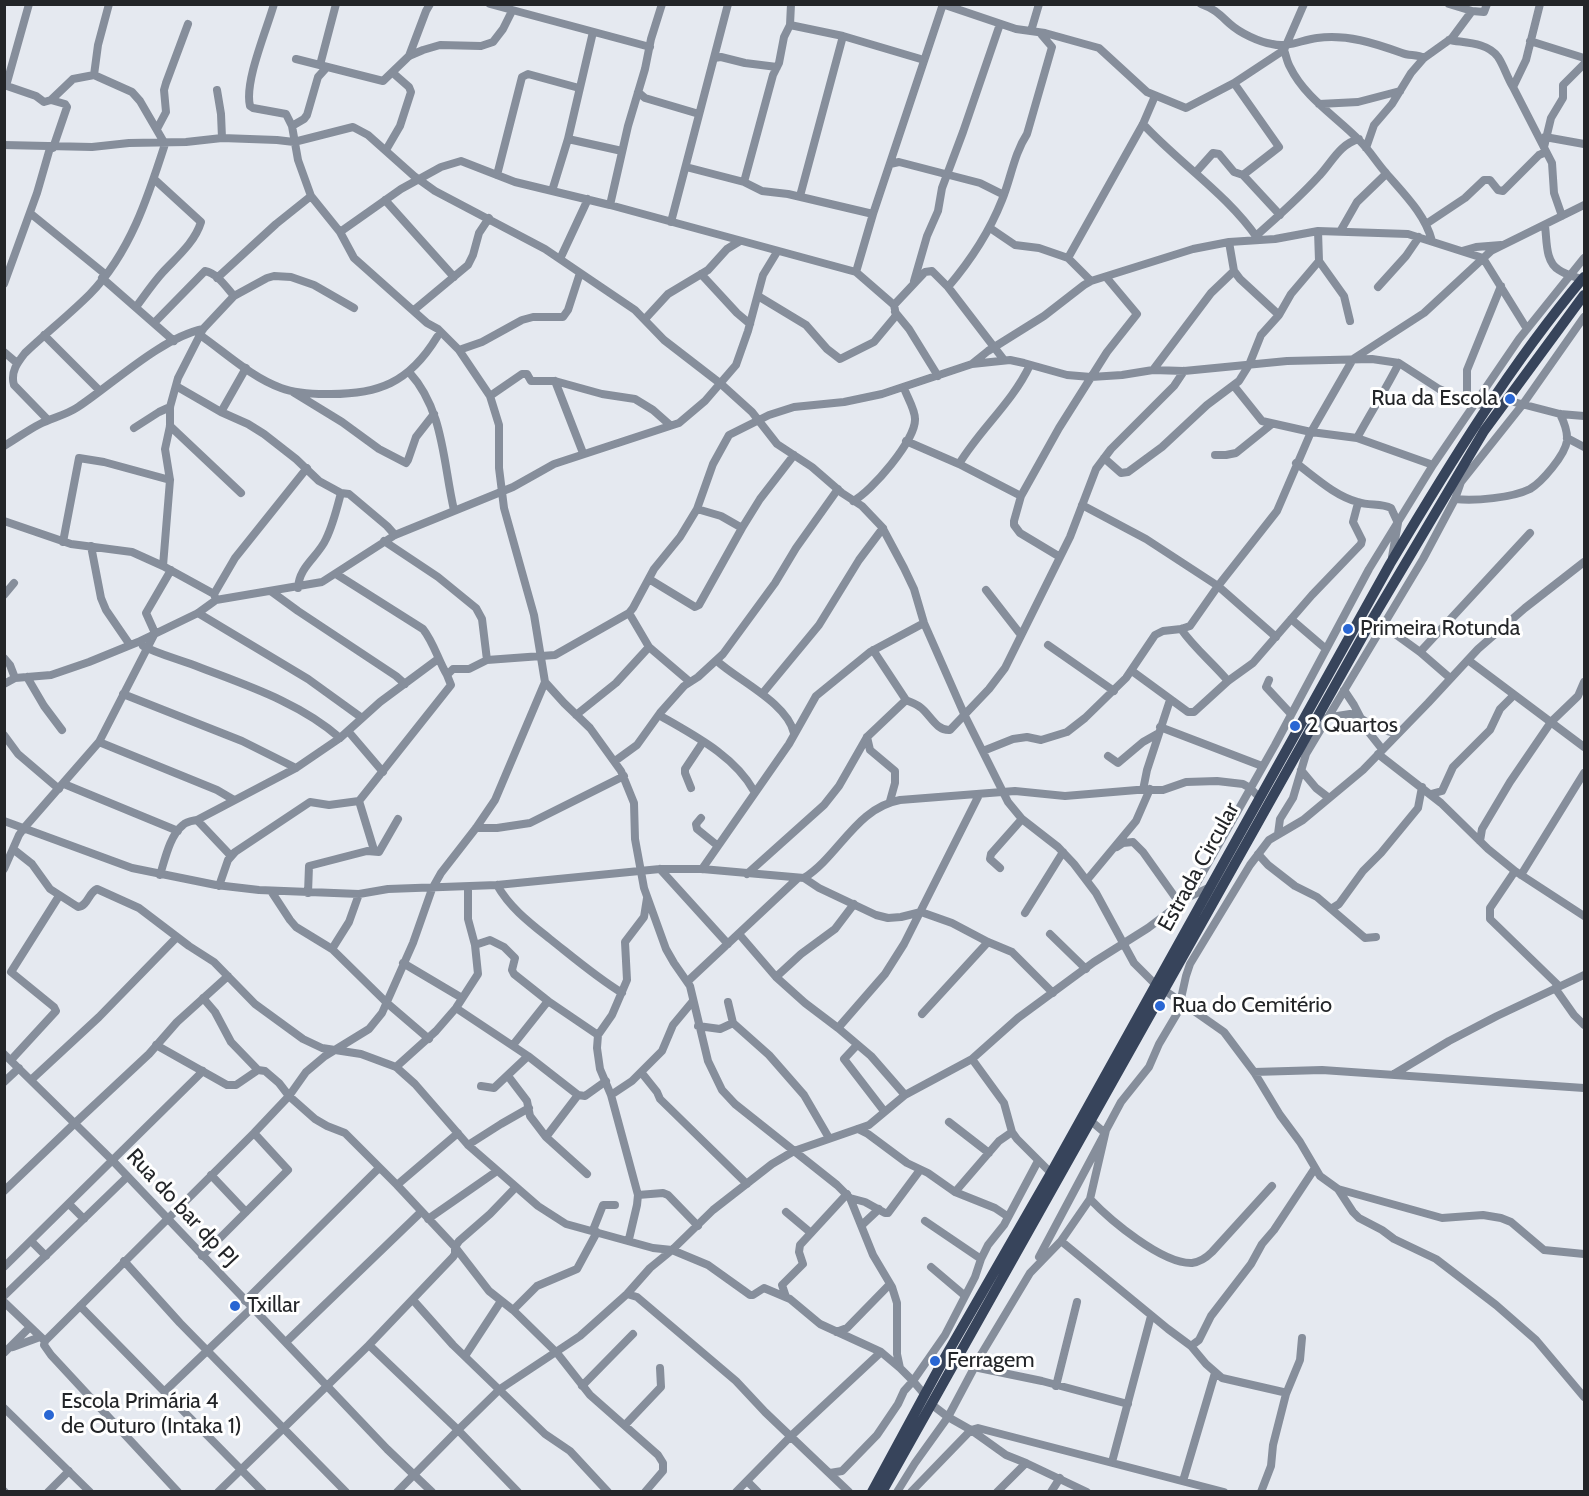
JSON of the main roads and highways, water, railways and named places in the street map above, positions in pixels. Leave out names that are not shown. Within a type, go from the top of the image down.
[{"type":"main road","name":"Estrada Circular","points":[[872,1491],[928,1400],[1091,1121],[1208,888],[1390,564],[1449,465],[1488,407],[1583,278]]},
{"type":"main road","name":"Estrada Circular","points":[[882,1491],[928,1400],[1051,1173],[1322,718],[1373,618],[1484,431],[1584,295]]},
{"type":"place","name":"Rua da Escola","points":[[1510,399]]},
{"type":"place","name":"Primeira Rotunda","points":[[1348,629]]},
{"type":"place","name":"2 Quartos","points":[[1295,726]]},
{"type":"place","name":"Rua do Cemitério","points":[[1160,1006]]},
{"type":"place","name":"Txillar","points":[[235,1306]]},
{"type":"place","name":"Ferragem","points":[[935,1361]]},
{"type":"place","name":"Escola Primária 4 de Outuro (Intaka 1)","points":[[49,1415]]}]
